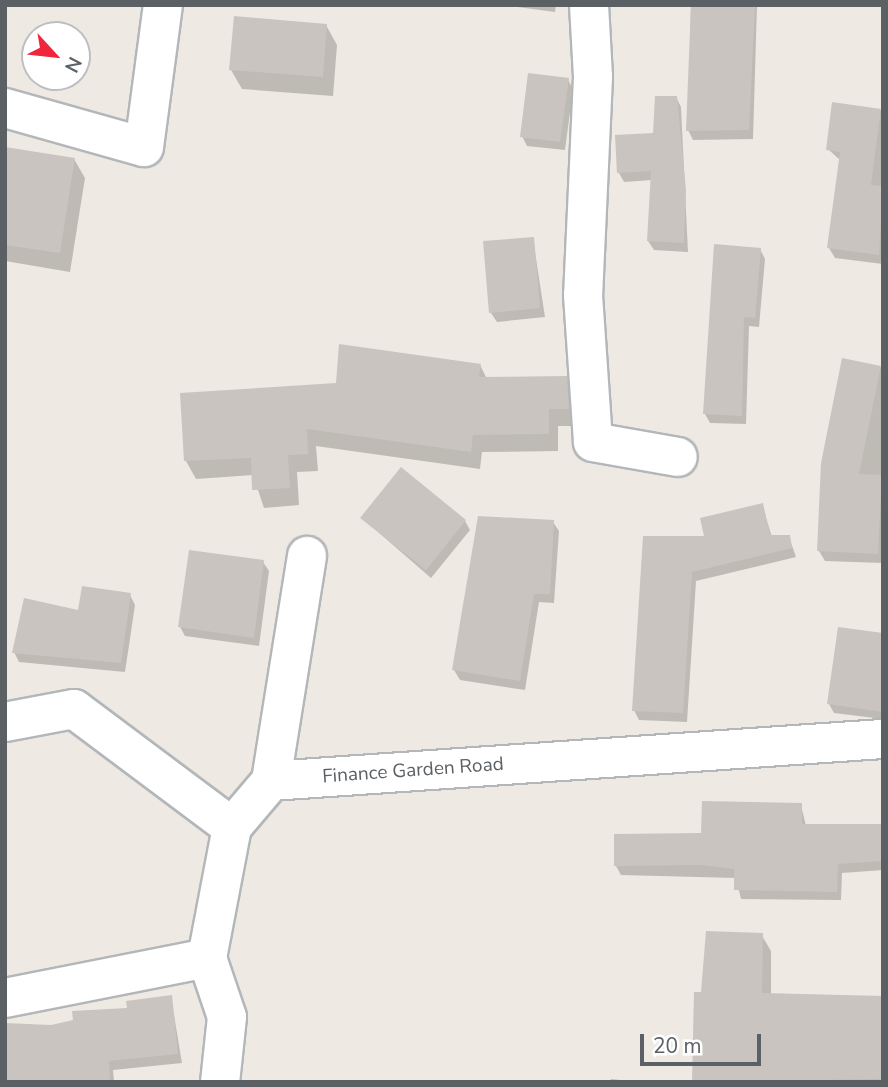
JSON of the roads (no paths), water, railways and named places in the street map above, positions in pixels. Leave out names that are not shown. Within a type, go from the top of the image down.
[{"type":"street","points":[[5,108],[144,147],[163,5]]},
{"type":"street","points":[[589,5],[593,77],[583,295],[593,442],[678,457]]},
{"type":"street","points":[[220,1082],[227,1017],[207,958],[232,827],[271,781],[307,556]]},
{"type":"street","points":[[5,722],[74,709],[232,827]]},
{"type":"street","name":"Finance Garden Road","points":[[271,781],[883,739]]},
{"type":"street","points":[[5,998],[207,958]]}]
